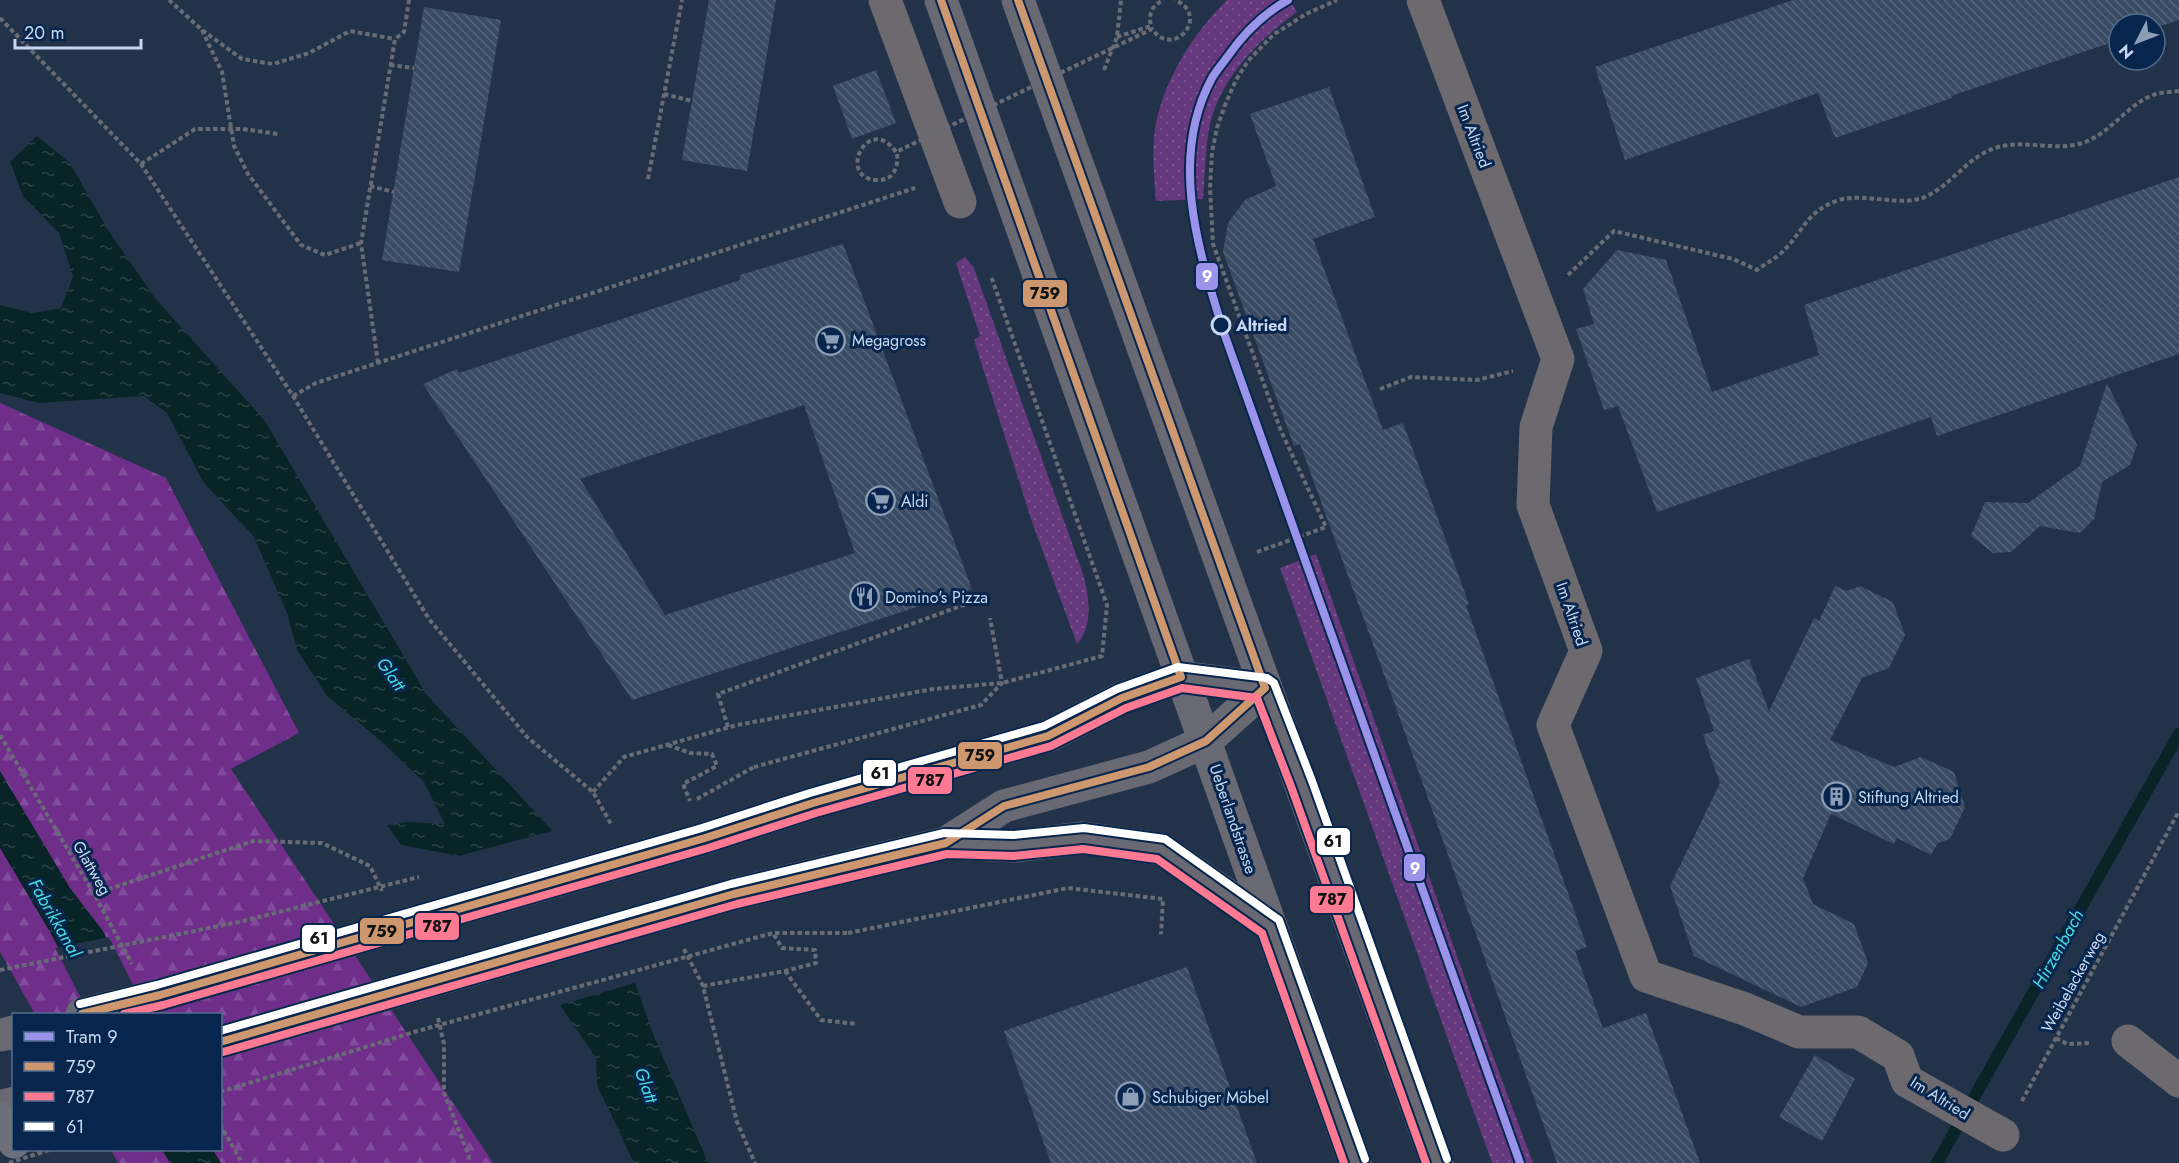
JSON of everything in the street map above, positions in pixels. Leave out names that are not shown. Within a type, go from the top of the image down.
[{"type":"highway","points":[[0,1119],[12,1139]]},
{"type":"main road","name":"Ueberlandstrasse","points":[[941,0],[1355,1163]]},
{"type":"main road","points":[[1018,0],[1437,1163]]},
{"type":"main road","points":[[86,1013],[160,995],[1048,736],[1122,698],[1181,677],[1265,688]]},
{"type":"main road","points":[[946,843],[1004,806],[1149,767],[1206,741],[1265,688]]},
{"type":"main road","points":[[222,1041],[734,894],[946,843],[1014,846],[1083,838],[1161,849],[1270,926]]},
{"type":"street","points":[[885,0],[960,202]]},
{"type":"street","name":"Im Altried","points":[[1423,0],[1558,359],[1536,427],[1533,505],[1586,651],[1553,725],[1646,976],[1745,1009],[1799,1032],[1858,1032],[1898,1056],[1907,1081],[2003,1135]]},
{"type":"street","points":[[2128,1041],[2179,1081]]},
{"type":"path","points":[[170,0],[202,30],[242,59],[273,64],[309,53],[350,32],[395,39]]},
{"type":"path","points":[[378,363],[361,243],[395,39],[404,32],[409,0]]},
{"type":"path","points":[[648,179],[682,0]]},
{"type":"path","points":[[1104,70],[1117,37],[1121,0]]},
{"type":"path","points":[[1117,37],[1151,26],[1149,16],[1151,10],[1155,4],[1164,0]]},
{"type":"path","points":[[897,154],[897,166],[894,172],[883,180],[869,179],[859,170],[857,157],[859,151],[868,142],[875,140],[887,142],[896,152],[1152,29],[1162,38],[1176,39],[1182,36],[1189,25],[1190,18],[1185,6],[1175,0]]},
{"type":"path","points":[[1250,554],[1326,527],[1281,431],[1213,244],[1210,188],[1212,152],[1225,105],[1236,80],[1248,61],[1273,35],[1306,14],[1337,0]]},
{"type":"path","points":[[0,18],[141,164],[293,396],[429,619],[527,737]]},
{"type":"path","points":[[202,30],[222,72],[234,146],[248,174],[301,245],[325,255],[361,243]]},
{"type":"path","points":[[390,65],[414,68]]},
{"type":"path","points":[[1536,304],[1614,231],[1733,259],[1757,270],[1780,253],[1811,215],[1839,201],[1864,197],[1903,200],[1928,196],[1970,161],[1995,148],[2022,144],[2066,147],[2086,142],[2137,103],[2157,94],[2179,91]]},
{"type":"path","points":[[664,94],[692,100]]},
{"type":"path","points":[[141,164],[195,129],[231,129],[278,134]]},
{"type":"path","points":[[293,396],[316,383],[925,184]]},
{"type":"path","points":[[370,186],[394,192]]},
{"type":"path","points":[[593,792],[624,757],[728,727],[933,689],[1002,683],[1102,656],[1107,605],[991,276]]},
{"type":"path","points":[[1380,389],[1411,377],[1477,380],[1558,359]]},
{"type":"path","points":[[728,727],[718,694],[983,598]]},
{"type":"path","points":[[990,618],[1002,683]]},
{"type":"path","points":[[668,745],[690,753],[712,754],[717,766],[683,784],[690,803],[754,767],[981,705],[1002,683]]},
{"type":"path","name":"Glattweg","points":[[0,735],[138,974]]},
{"type":"path","name":"Weibelackerweg","points":[[2003,1135],[2179,811]]},
{"type":"path","points":[[601,828],[612,825]]},
{"type":"path","points":[[93,894],[253,841],[322,843],[370,866],[385,898]]},
{"type":"path","points":[[0,970],[240,922],[421,877]]},
{"type":"path","points":[[222,1091],[414,1032],[773,933],[848,933],[1068,888],[1163,898],[1161,934]]},
{"type":"path","points":[[756,1163],[737,1122],[703,986],[816,963],[815,950],[782,948],[773,933]]},
{"type":"path","points":[[785,971],[821,1020],[857,1024]]},
{"type":"path","points":[[437,1012],[444,1044],[444,1093],[469,1156],[468,1163]]},
{"type":"path","points":[[222,1127],[243,1163]]},
{"type":"path","points":[[9,1163],[43,1151]]},
{"type":"shaded area","points":[[1227,0],[1290,0],[1297,12],[1268,35],[1242,62],[1221,94],[1209,129],[1203,199],[1156,201],[1154,142],[1156,123],[1167,89],[1174,72],[1193,41]]},
{"type":"shaded area","points":[[965,257],[974,268],[1083,574],[1089,611],[1086,628],[1077,644],[1032,522],[974,340],[980,336],[956,263]]},
{"type":"shaded area","points":[[1316,554],[1478,1016],[1533,1163],[1492,1163],[1280,568]]},
{"type":"green space","points":[[0,403],[166,478],[299,733],[231,769],[493,1163],[118,1163],[112,1151],[222,1151],[222,1013],[34,1013],[0,952]]},
{"type":"water","name":"Glatt","points":[[37,136],[70,163],[108,230],[155,298],[265,421],[426,694],[570,850],[611,914],[652,1031],[708,1163],[634,1163],[597,1085],[596,1058],[459,856],[401,845],[387,825],[408,822],[445,824],[424,782],[382,742],[327,696],[297,650],[287,613],[254,537],[204,483],[167,413],[144,396],[39,403],[0,393],[0,305],[32,313],[61,308],[73,277],[59,233],[23,196],[10,162]]},
{"type":"water","name":"Fabrikkanal","points":[[0,771],[70,888],[103,931],[144,1013],[92,1013],[50,932],[0,848]]},
{"type":"water","points":[[163,1151],[214,1151],[221,1163],[170,1163]]},
{"type":"pier","points":[[556,830],[572,848],[613,913],[638,982],[557,1006],[457,859],[451,858]]},
{"type":"pier","points":[[109,937],[147,1013],[88,1013],[55,948]]},
{"type":"building","points":[[709,0],[776,0],[747,171],[682,160]]},
{"type":"building","points":[[1793,0],[2179,0],[2179,20],[2167,24],[2167,12],[2107,12],[2107,44],[1951,96],[1952,98],[1835,138],[1818,93],[1625,160],[1595,67]]},
{"type":"building","points":[[424,7],[501,20],[459,272],[382,260]]},
{"type":"building","points":[[876,70],[896,123],[852,139],[833,86]]},
{"type":"building","points":[[1329,87],[1375,217],[1313,239],[1383,430],[1403,423],[1469,604],[1466,605],[1587,947],[1575,951],[1603,1028],[1646,1013],[1700,1163],[1557,1163],[1300,444],[1294,446],[1223,252],[1228,223],[1245,200],[1276,186],[1250,114]]},
{"type":"building","points":[[2179,177],[2179,354],[1937,436],[1931,417],[1657,512],[1618,406],[1604,410],[1576,329],[1594,324],[1583,289],[1617,250],[1666,260],[1712,392],[1819,355],[1804,305]]},
{"type":"building","points":[[843,244],[972,589],[632,700],[423,384],[457,369],[459,373],[740,280],[740,275]],"holes":[[[804,405],[855,553],[665,615],[580,479]]]},
{"type":"building","points":[[2107,383],[2137,445],[2130,465],[2102,482],[2094,519],[2080,533],[2040,526],[2011,552],[1993,553],[1971,536],[1985,502],[2028,503],[2080,466]]},
{"type":"building","name":"Stiftung Altried","points":[[1835,586],[1847,591],[1860,586],[1893,602],[1905,635],[1889,668],[1862,678],[1830,740],[1894,767],[1921,757],[1954,772],[1965,807],[1950,839],[1938,843],[1931,855],[1897,838],[1894,844],[1831,814],[1803,878],[1813,904],[1854,924],[1868,963],[1857,987],[1801,1007],[1694,956],[1670,886],[1720,783],[1703,735],[1714,731],[1696,678],[1749,659],[1769,711],[1814,618],[1819,621]]},
{"type":"building","name":"Schubiger Möbel","points":[[1187,967],[1257,1163],[1051,1163],[1004,1031]]},
{"type":"building","points":[[1815,1055],[1855,1079],[1822,1141],[1779,1117]]},
{"type":"waterway","name":"Hirzenbach","points":[[1937,1163],[2179,734]]},
{"type":"tram line","name":"9","points":[[1288,0],[1262,18],[1241,40],[1212,78],[1199,109],[1192,141],[1190,173],[1192,206],[1198,238],[1224,333],[1520,1163]]},
{"type":"transit line","name":"759","points":[[86,1013],[160,995],[705,838],[813,803],[1048,736],[1122,698],[1181,677],[941,0]]},
{"type":"transit line","name":"759","points":[[222,1041],[734,894],[946,843],[1004,806],[1149,767],[1206,741],[1265,688],[1018,0]]},
{"type":"transit line","name":"61","points":[[80,1004],[157,985],[702,828],[810,793],[1044,726],[1117,689],[1178,667],[1267,678],[1274,683],[1312,781],[1447,1159]]},
{"type":"transit line","name":"787","points":[[128,1013],[708,848],[816,813],[1051,746],[1126,708],[1182,688],[1257,698],[1292,789],[1426,1163]]},
{"type":"transit line","name":"61","points":[[222,1030],[731,884],[944,833],[1014,835],[1084,828],[1165,839],[1279,920],[1365,1159]]},
{"type":"transit line","name":"787","points":[[223,1052],[737,904],[947,854],[1014,856],[1083,849],[1157,859],[1262,933],[1344,1163]]},
{"type":"place","name":"Altried","points":[[1221,325]]},
{"type":"place","name":"Megagross","points":[[831,340]]},
{"type":"place","name":"Aldi","points":[[880,501]]},
{"type":"place","name":"Domino's Pizza","points":[[864,597]]},
{"type":"place","name":"Stiftung Altried","points":[[1837,797]]},
{"type":"place","name":"Schubiger Möbel","points":[[1131,1097]]}]
